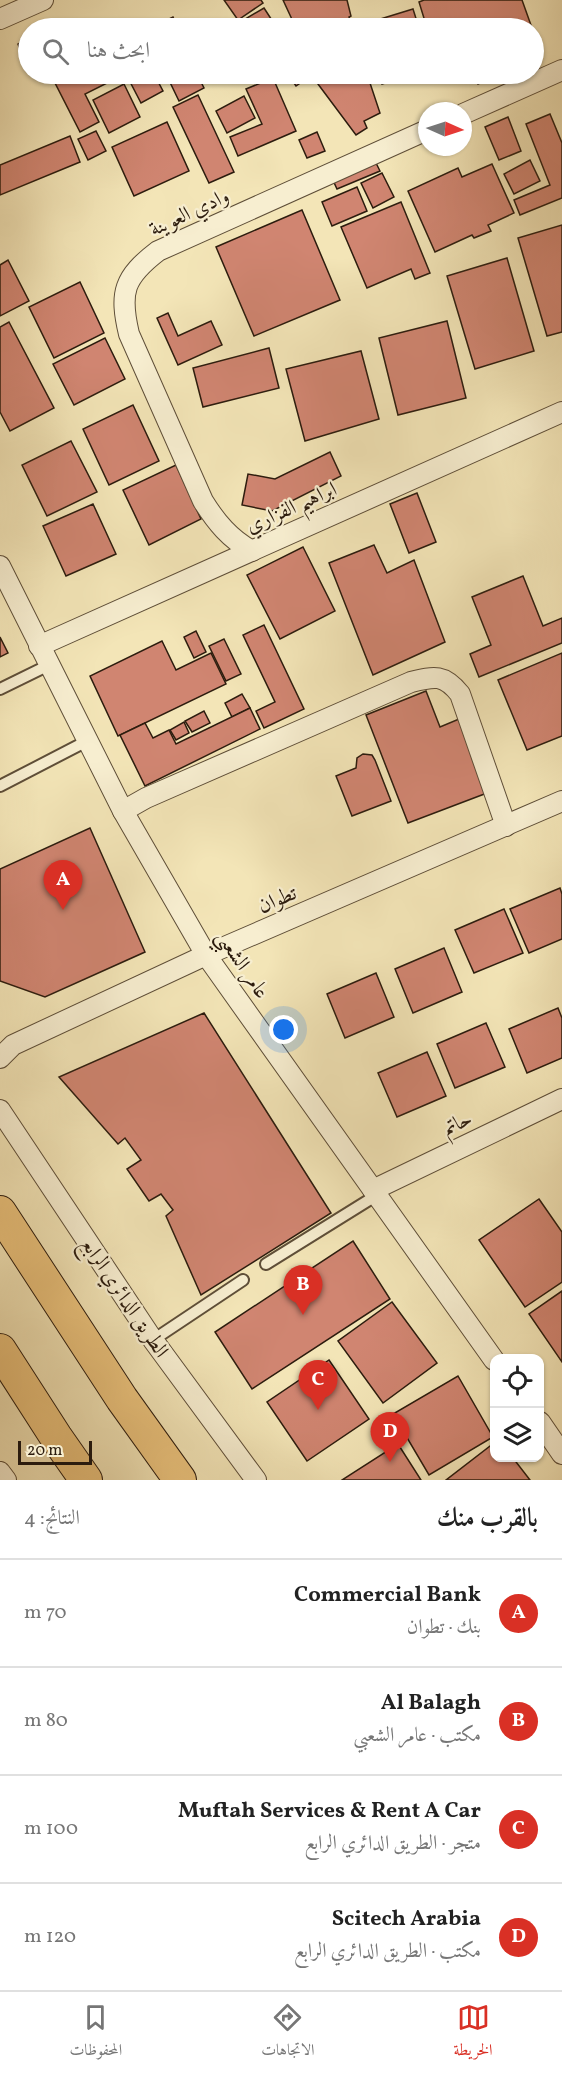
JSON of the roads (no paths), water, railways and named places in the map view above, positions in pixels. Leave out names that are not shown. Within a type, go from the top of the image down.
[{"type":"main road","points":[[0,1212],[122,1399],[180,1480]]},
{"type":"main road","points":[[0,1350],[10,1375],[87,1480]]},
{"type":"street","points":[[0,19],[43,0]]},
{"type":"street","points":[[544,78],[562,70]]},
{"type":"street","points":[[472,110],[530,84]]},
{"type":"street","name":"وادي العوينة","points":[[252,551],[226,532],[213,517],[204,501],[129,334],[123,310],[127,286],[139,266],[158,251],[418,134]]},
{"type":"street","name":"ابراهيم الفزاري","points":[[39,646],[562,412]]},
{"type":"street","name":"عامر الشعبي","points":[[0,566],[123,811],[206,956],[491,1354]]},
{"type":"street","points":[[123,811],[146,798],[411,682],[441,678],[452,683],[460,694],[506,826]]},
{"type":"street","name":"تطوان","points":[[4,1049],[206,956],[562,801]]},
{"type":"street","name":"حاتم","points":[[375,1193],[562,1100]]},
{"type":"street","name":"الطريق الدائري الرابع","points":[[0,1110],[153,1340],[256,1480]]},
{"type":"street","points":[[544,1428],[562,1454]]},
{"type":"street","points":[[0,1472],[6,1480]]},
{"type":"lane","points":[[0,689],[49,665]]},
{"type":"lane","points":[[0,786],[87,741]]},
{"type":"lane","points":[[266,1264],[375,1193]]},
{"type":"lane","points":[[153,1340],[243,1280]]},
{"type":"place","name":"Commercial Bank","points":[[63,910]]},
{"type":"place","name":"Al Balagh","points":[[303,1315]]},
{"type":"place","name":"Muftah Services & Rent A Car","points":[[318,1410]]},
{"type":"place","name":"Scitech Arabia","points":[[390,1462]]}]
